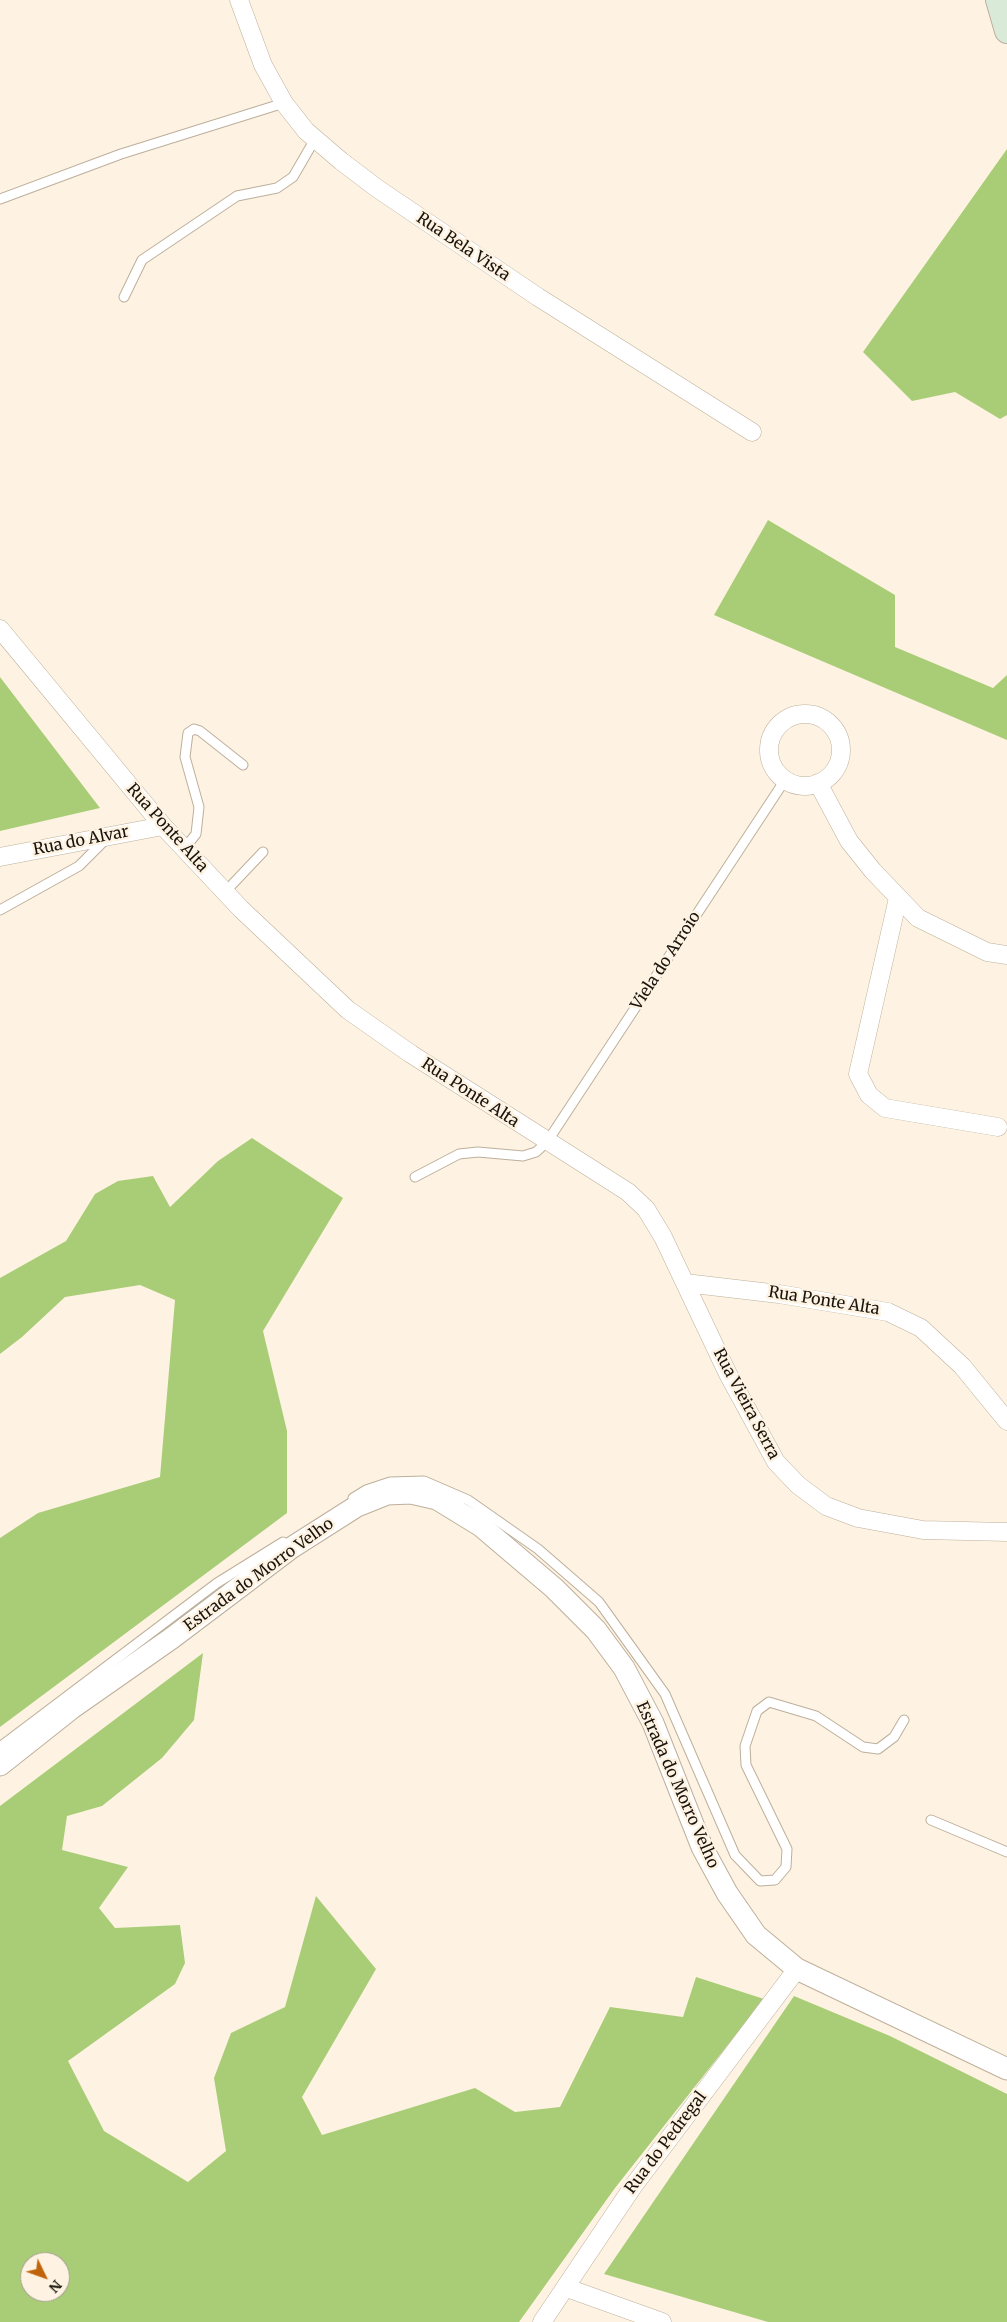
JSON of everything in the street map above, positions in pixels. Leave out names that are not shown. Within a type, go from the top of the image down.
[{"type":"main road","points":[[998,0],[1007,31]]},
{"type":"street","name":"Rua Bela Vista","points":[[239,0],[263,65],[284,103],[315,138],[378,189],[538,297],[752,432]]},
{"type":"street","name":"Rua Ponte Alta","points":[[0,629],[163,826],[225,892],[301,968],[348,1010],[411,1054],[628,1192],[646,1209],[663,1237],[685,1283],[779,1294],[888,1312],[921,1328],[962,1366],[1007,1421]]},
{"type":"street","points":[[809,714],[827,722],[839,738],[841,752],[838,765],[830,776],[818,783],[807,786],[795,785],[785,780],[775,770],[770,758],[772,738],[783,721],[795,715],[809,714]]},
{"type":"street","points":[[818,783],[849,842],[918,918],[987,952],[1007,956]]},
{"type":"street","name":"Rua do Alvar","points":[[0,857],[163,826]]},
{"type":"street","points":[[898,898],[858,1074],[869,1095],[885,1108],[998,1127]]},
{"type":"street","name":"Rua Vieira Serra","points":[[685,1283],[728,1374],[776,1462],[798,1485],[826,1506],[858,1518],[923,1530],[1007,1532]]},
{"type":"street","name":"Estrada do Morro Velho","points":[[0,1765],[72,1708],[172,1638],[291,1548],[357,1506],[387,1494],[411,1493],[437,1499],[481,1526],[554,1588],[596,1630],[624,1668],[653,1723],[702,1847],[727,1893],[756,1935],[797,1969],[1007,2069]]},
{"type":"street","name":"Rua do Pedregal","points":[[542,2322],[567,2288],[634,2185],[797,1969]]},
{"type":"street","points":[[567,2288],[662,2322]]},
{"type":"lane","points":[[0,199],[121,154],[284,103]]},
{"type":"lane","points":[[124,297],[142,260],[237,196],[277,188],[293,177],[315,138]]},
{"type":"lane","points":[[184,849],[196,834],[199,807],[185,757],[188,734],[194,729],[200,731],[243,765]]},
{"type":"lane","name":"Viela do Arroio","points":[[547,1142],[785,780]]},
{"type":"lane","points":[[0,910],[79,866],[108,836]]},
{"type":"lane","points":[[225,892],[263,852]]},
{"type":"lane","points":[[415,1178],[460,1154],[478,1152],[523,1156],[536,1152],[547,1142]]},
{"type":"lane","points":[[0,1747],[217,1584],[366,1490],[390,1482],[424,1481],[468,1500],[538,1549],[599,1602],[665,1694],[735,1855],[760,1881],[775,1880],[786,1867],[786,1849],[746,1765],[745,1746],[757,1711],[769,1702],[816,1716],[863,1747],[878,1749],[894,1737],[904,1720]]},
{"type":"lane","points":[[931,1820],[1007,1852]]},
{"type":"green space","points":[[1007,149],[1007,415],[1000,419],[955,392],[912,401],[863,352]]},
{"type":"green space","points":[[768,520],[895,595],[895,647],[993,688],[1007,675],[1007,740],[714,615]]},
{"type":"green space","points":[[0,677],[100,808],[0,831]]},
{"type":"green space","points":[[252,1138],[343,1198],[263,1331],[287,1431],[287,1513],[0,1727],[0,1538],[38,1513],[160,1477],[175,1300],[140,1285],[65,1297],[22,1337],[0,1354],[0,1278],[66,1241],[95,1194],[118,1181],[153,1176],[170,1207],[218,1161]]},
{"type":"green space","points":[[203,1653],[194,1720],[162,1758],[102,1806],[67,1816],[62,1850],[128,1867],[99,1908],[115,1928],[180,1925],[185,1963],[175,1984],[68,2061],[104,2131],[188,2182],[226,2151],[214,2078],[231,2033],[285,2007],[316,1896],[376,1969],[302,2097],[322,2135],[475,2088],[515,2112],[560,2107],[610,2007],[683,2017],[696,1977],[764,1999],[615,2188],[519,2322],[0,2322],[0,1806]]},
{"type":"green space","points":[[794,1996],[890,2036],[1007,2094],[1007,2322],[768,2322],[604,2274]]}]
